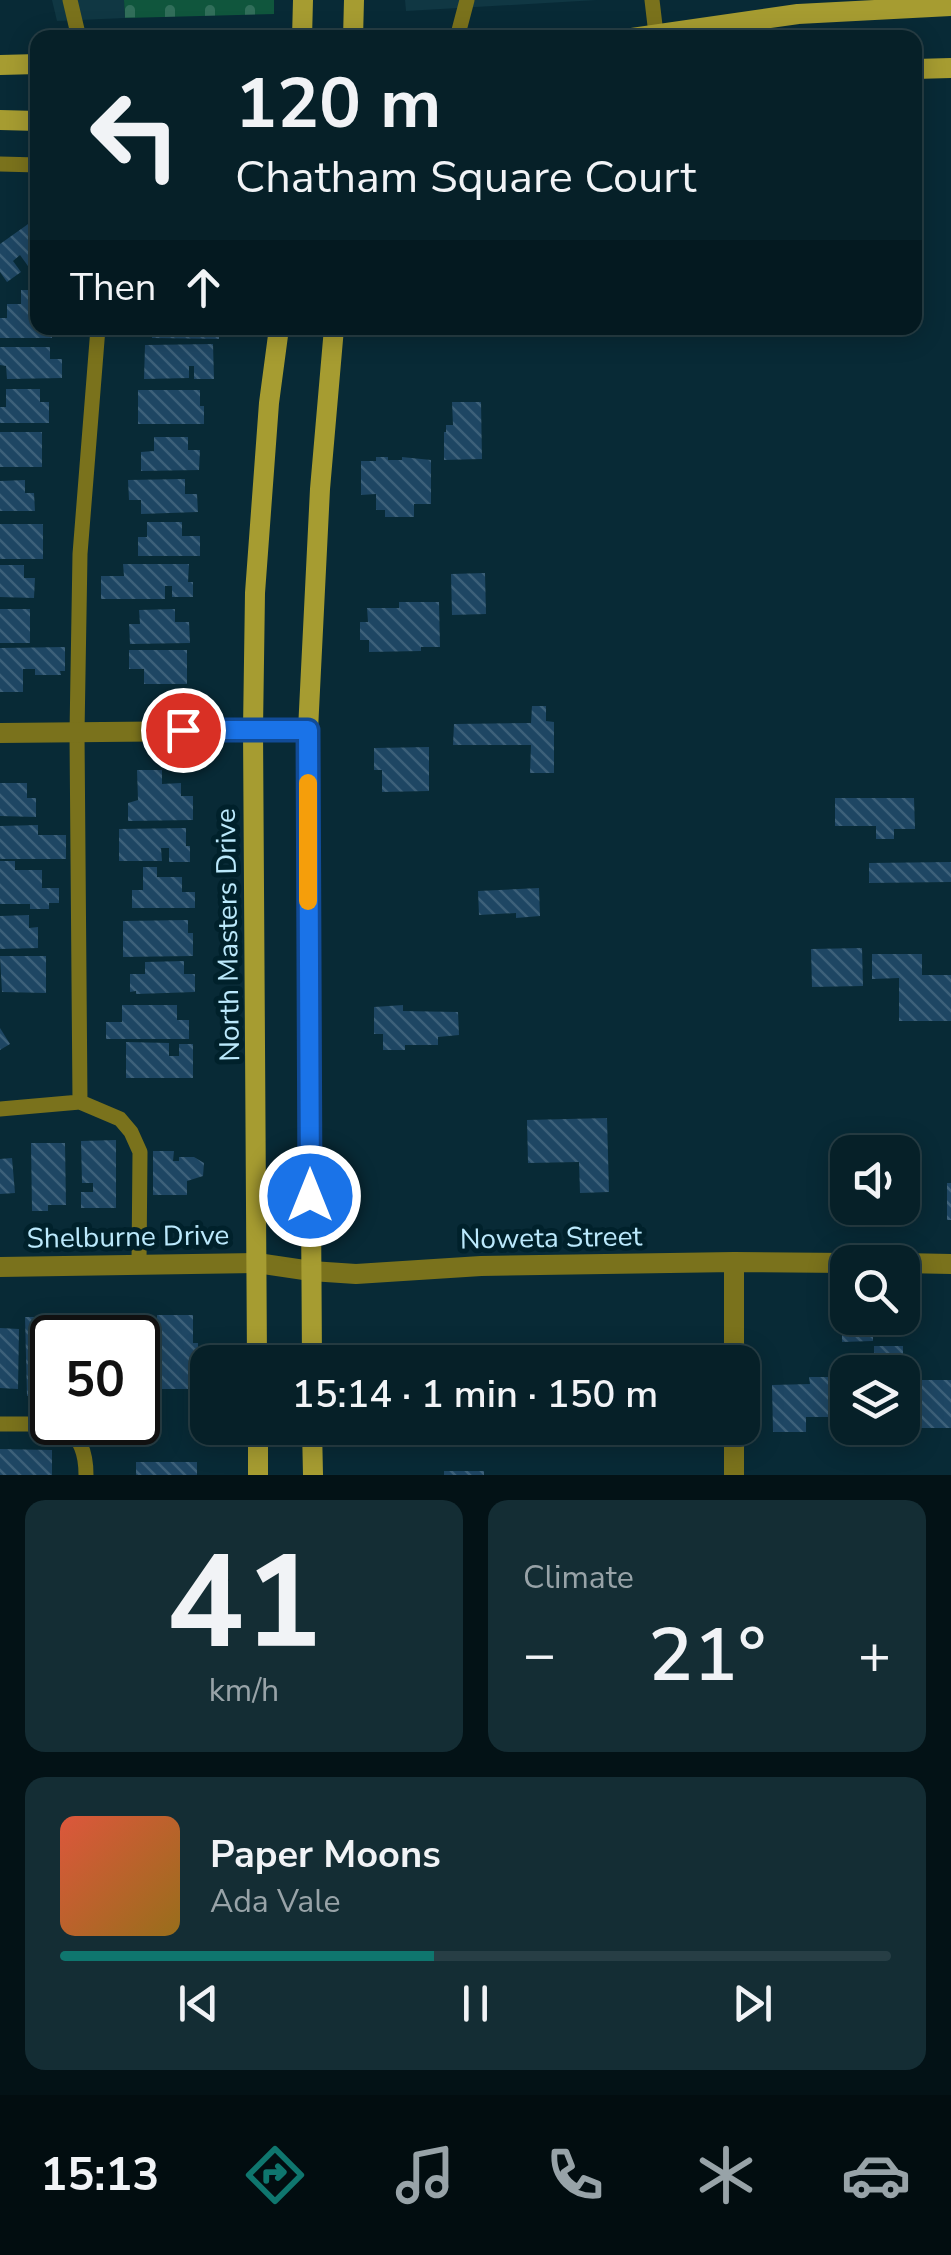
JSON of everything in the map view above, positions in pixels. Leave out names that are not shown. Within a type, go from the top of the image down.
[{"type":"main road","points":[[302,0],[302,30]]},
{"type":"main road","points":[[353,30],[354,0]]},
{"type":"main road","points":[[677,30],[799,7],[937,4]]},
{"type":"main road","points":[[0,65],[30,64]]},
{"type":"main road","points":[[922,69],[951,68]]},
{"type":"main road","points":[[0,120],[30,120]]},
{"type":"main road","name":"North Masters Drive","points":[[257,1345],[255,593],[269,402],[278,335]]},
{"type":"main road","points":[[312,1345],[308,730],[320,489],[333,335]]},
{"type":"main road","points":[[258,1445],[258,1475]]},
{"type":"main road","points":[[312,1445],[313,1475]]},
{"type":"street","points":[[0,733],[308,730]]},
{"type":"street","points":[[734,1262],[734,1345]]},
{"type":"street","name":"Shelburne Drive","points":[[0,1267],[257,1263]]},
{"type":"street","name":"Noweta Street","points":[[257,1263],[356,1274],[481,1266],[830,1263]]},
{"type":"street","points":[[920,1263],[951,1264]]},
{"type":"street","points":[[734,1445],[734,1475]]},
{"type":"lane","points":[[70,0],[77,30]]},
{"type":"lane","points":[[458,30],[467,0]]},
{"type":"lane","points":[[652,0],[656,30]]},
{"type":"lane","points":[[0,164],[30,165]]},
{"type":"lane","points":[[80,1102],[80,554],[97,335]]},
{"type":"lane","points":[[0,1110],[80,1102],[120,1119],[140,1152],[138,1263]]},
{"type":"lane","points":[[0,1424],[56,1425],[70,1432],[80,1440],[86,1475]]},
{"type":"shaded area","points":[[52,0],[124,0],[125,18],[57,21]]},
{"type":"shaded area","points":[[405,0],[597,0],[406,11]]},
{"type":"green space","points":[[124,0],[274,0],[274,14],[125,18]]},
{"type":"building","points":[[30,223],[30,265],[20,255],[13,261],[21,272],[7,282],[0,272],[0,244]]},
{"type":"building","points":[[21,290],[30,290],[30,335],[52,338],[0,338],[0,318],[7,318],[7,304],[21,304]]},
{"type":"building","points":[[152,335],[219,335],[219,339]]},
{"type":"building","points":[[213,344],[214,379],[194,379],[194,366],[189,366],[189,378],[144,379],[145,345]]},
{"type":"building","points":[[0,347],[50,347],[50,359],[62,359],[62,378],[7,379],[6,366],[0,365]]},
{"type":"building","points":[[6,389],[40,389],[40,402],[49,402],[49,423],[0,423],[0,407],[6,407]]},
{"type":"building","points":[[138,390],[200,390],[204,424],[138,424]]},
{"type":"building","points":[[452,402],[481,402],[482,459],[444,460],[444,432],[446,425],[453,425]]},
{"type":"building","points":[[0,432],[42,432],[42,467],[0,467]]},
{"type":"building","points":[[154,437],[188,437],[188,450],[200,450],[199,470],[141,471],[141,452],[154,451]]},
{"type":"building","points":[[376,457],[431,460],[431,504],[414,504],[414,517],[385,517],[385,510],[376,510],[376,494],[361,495],[361,461],[376,461]]},
{"type":"building","points":[[185,479],[185,494],[197,494],[198,512],[141,514],[141,500],[129,500],[128,480]]},
{"type":"building","points":[[25,480],[25,493],[34,493],[35,511],[0,511],[0,481]]},
{"type":"building","points":[[147,522],[182,522],[182,536],[200,536],[200,556],[138,556],[138,537],[147,537]]},
{"type":"building","points":[[0,524],[43,524],[43,559],[0,559]]},
{"type":"building","points":[[123,564],[189,564],[188,582],[193,582],[193,597],[172,597],[172,586],[165,586],[165,599],[101,599],[101,576],[124,576]]},
{"type":"building","points":[[0,565],[24,565],[24,578],[35,578],[34,598],[0,597]]},
{"type":"building","points":[[485,573],[486,614],[452,615],[451,574]]},
{"type":"building","points":[[399,602],[439,602],[440,647],[369,652],[369,640],[360,640],[360,622],[368,622],[367,608],[399,608]]},
{"type":"building","points":[[0,609],[30,609],[30,643],[0,643]]},
{"type":"building","points":[[175,609],[175,622],[189,622],[190,643],[130,644],[129,624],[140,624],[139,610]]},
{"type":"building","points":[[65,647],[65,671],[60,671],[61,675],[35,675],[35,669],[23,669],[23,692],[0,692],[0,648]]},
{"type":"building","points":[[129,650],[187,650],[187,684],[144,684],[144,669],[129,669]]},
{"type":"building","points":[[532,706],[546,706],[546,721],[554,722],[554,773],[530,773],[531,745],[453,745],[454,724],[531,723]]},
{"type":"building","points":[[429,747],[429,791],[382,792],[382,770],[374,770],[374,748]]},
{"type":"building","points":[[137,770],[162,770],[162,784],[181,783],[181,796],[193,796],[193,820],[128,821],[128,803],[138,800]]},
{"type":"building","points":[[0,783],[27,783],[27,798],[36,798],[36,817],[0,816]]},
{"type":"building","points":[[835,798],[914,798],[915,829],[894,829],[894,839],[876,839],[876,826],[835,826]]},
{"type":"building","points":[[38,825],[38,835],[66,835],[66,859],[0,859],[0,826]]},
{"type":"building","points":[[186,828],[190,862],[169,862],[169,848],[161,848],[162,861],[119,861],[119,829]]},
{"type":"building","points":[[0,861],[15,861],[15,870],[42,870],[42,888],[59,888],[59,903],[49,903],[49,909],[30,909],[30,904],[0,904]]},
{"type":"building","points":[[951,862],[951,882],[869,883],[869,863]]},
{"type":"building","points":[[143,867],[157,867],[157,877],[182,877],[182,892],[195,892],[195,908],[132,908],[132,890],[143,890]]},
{"type":"building","points":[[539,888],[540,916],[479,915],[478,891]]},
{"type":"building","points":[[29,915],[29,928],[38,927],[38,948],[0,949],[0,916]]},
{"type":"building","points":[[188,920],[188,933],[193,933],[193,956],[123,957],[123,921]]},
{"type":"building","points":[[862,948],[863,986],[812,987],[811,949]]},
{"type":"building","points":[[872,954],[922,954],[922,975],[951,975],[951,1021],[899,1021],[899,978],[872,979]]},
{"type":"building","points":[[0,956],[46,956],[46,993],[2,992]]},
{"type":"building","points":[[184,961],[184,974],[195,974],[195,992],[130,992],[130,974],[145,974],[145,962]]},
{"type":"building","points":[[122,1005],[177,1005],[177,1020],[189,1020],[189,1039],[106,1039],[106,1022],[122,1022]]},
{"type":"building","points":[[403,1005],[403,1011],[458,1012],[459,1035],[438,1037],[438,1045],[383,1050],[383,1034],[374,1034],[374,1007]]},
{"type":"building","points":[[0,1028],[10,1044],[0,1050]]},
{"type":"building","points":[[126,1042],[169,1043],[169,1056],[179,1056],[179,1044],[193,1044],[193,1078],[126,1078]]},
{"type":"building","points":[[607,1118],[609,1192],[580,1193],[579,1162],[528,1163],[527,1120]]},
{"type":"building","points":[[116,1140],[116,1208],[81,1208],[81,1192],[93,1192],[93,1183],[82,1183],[81,1141]]},
{"type":"building","points":[[31,1143],[65,1143],[66,1205],[48,1205],[48,1211],[32,1211]]},
{"type":"building","points":[[153,1151],[174,1151],[173,1161],[194,1157],[204,1163],[203,1176],[187,1181],[187,1195],[153,1195]]},
{"type":"building","points":[[12,1158],[15,1193],[0,1194],[0,1159]]},
{"type":"building","points":[[947,1183],[951,1183],[951,1220],[947,1220]]},
{"type":"building","points":[[160,1315],[193,1315],[193,1343],[198,1345],[190,1345],[190,1389],[160,1389]]},
{"type":"building","points":[[25,1317],[30,1317],[30,1396]]},
{"type":"building","points":[[0,1328],[19,1329],[18,1389],[0,1388]]},
{"type":"building","points":[[842,1335],[873,1335],[873,1341],[842,1342]]},
{"type":"building","points":[[874,1346],[903,1346],[903,1355],[874,1355]]},
{"type":"building","points":[[809,1377],[830,1377],[830,1417],[806,1417],[806,1432],[773,1432],[772,1385],[810,1384]]},
{"type":"building","points":[[920,1380],[951,1380],[951,1428],[920,1428]]},
{"type":"building","points":[[0,1449],[52,1450],[52,1475],[0,1475]]},
{"type":"building","points":[[136,1462],[197,1462],[197,1475],[136,1475]]},
{"type":"building","points":[[444,1471],[484,1471],[484,1475],[444,1475]]},
{"type":"slow traffic","points":[[308,783],[308,901]]},
{"type":"route","points":[[183,730],[308,730],[310,1196]]}]
